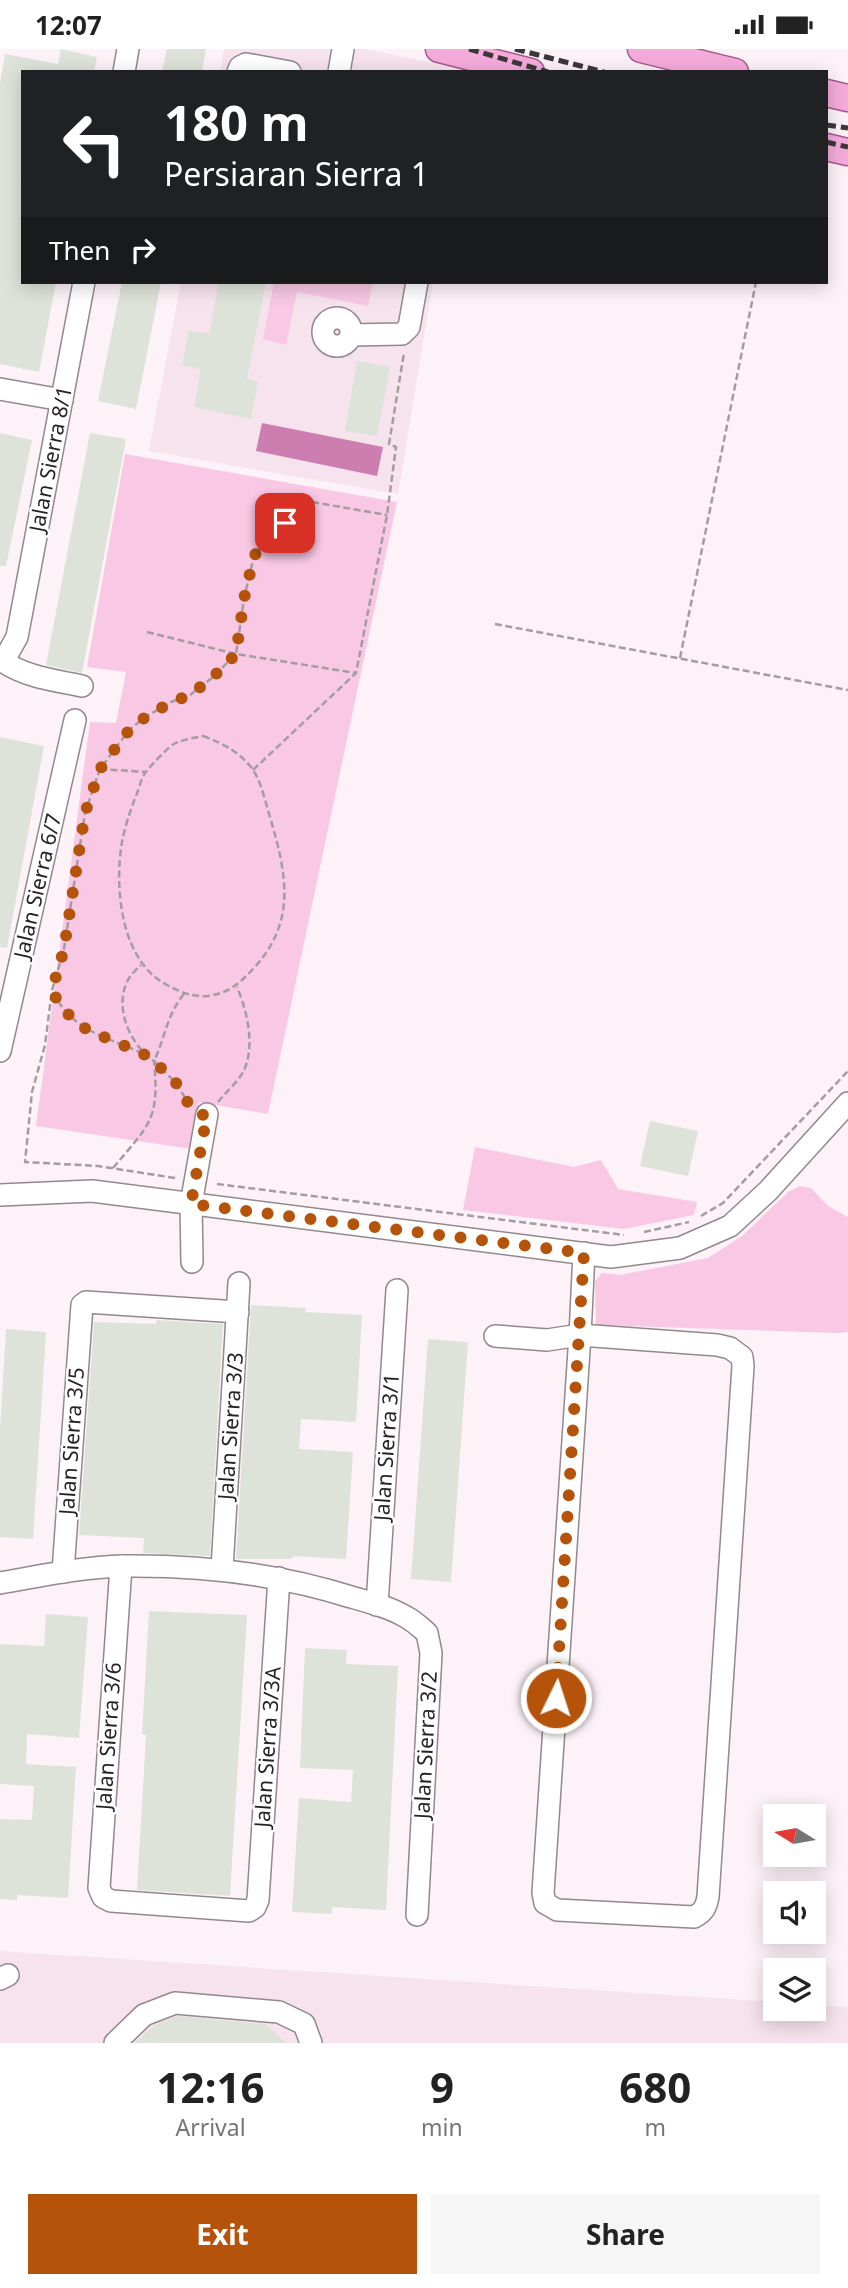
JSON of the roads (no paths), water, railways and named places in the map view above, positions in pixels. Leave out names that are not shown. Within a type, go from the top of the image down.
[{"type":"main road","points":[[641,49],[727,70]]},
{"type":"main road","points":[[452,56],[517,70]]},
{"type":"main road","points":[[828,93],[848,98]]},
{"type":"main road","points":[[828,147],[848,152]]},
{"type":"street","points":[[124,70],[128,49]]},
{"type":"street","points":[[339,70],[343,49]]},
{"type":"street","points":[[240,70],[246,64],[279,70]]},
{"type":"street","name":"Jalan Sierra 8/1","points":[[0,660],[7,655],[17,637],[84,284]]},
{"type":"street","points":[[351,335],[402,334],[409,327],[416,284]]},
{"type":"street","points":[[0,389],[62,400]]},
{"type":"street","points":[[0,660],[30,676],[82,685]]},
{"type":"street","name":"Jalan Sierra 6/7","points":[[0,1051],[75,720]]},
{"type":"street","points":[[0,1195],[92,1191],[611,1257],[680,1248],[730,1226],[768,1191],[848,1104]]},
{"type":"street","points":[[192,1262],[191,1204],[207,1114]]},
{"type":"street","points":[[495,1336],[548,1340],[580,1335],[717,1345],[730,1348],[742,1357],[708,1897],[706,1907],[694,1916],[557,1910],[545,1903],[543,1893],[580,1335],[584,1253]]},
{"type":"street","name":"Jalan Sierra 3/3","points":[[222,1569],[239,1283]]},
{"type":"street","name":"Jalan Sierra 3/1","points":[[377,1605],[397,1290]]},
{"type":"street","name":"Jalan Sierra 3/5","points":[[64,1572],[80,1310],[86,1302],[238,1312]]},
{"type":"street","name":"Jalan Sierra 3/2","points":[[0,1583],[121,1566],[222,1569],[331,1590],[407,1617],[427,1633],[431,1653],[416,1916]]},
{"type":"street","name":"Jalan Sierra 3/6","points":[[121,1566],[99,1888],[103,1896],[111,1901],[249,1911]]},
{"type":"street","name":"Jalan Sierra 3/3A","points":[[249,1911],[255,1907],[258,1900],[279,1578]]},
{"type":"street","points":[[115,2043],[144,2015],[176,2003],[279,2012],[304,2024],[312,2043]]},
{"type":"railway","points":[[469,49],[541,70]]},
{"type":"railway","points":[[515,49],[596,70]]},
{"type":"railway","points":[[828,125],[848,128]]},
{"type":"railway","points":[[828,142],[848,147]]}]
